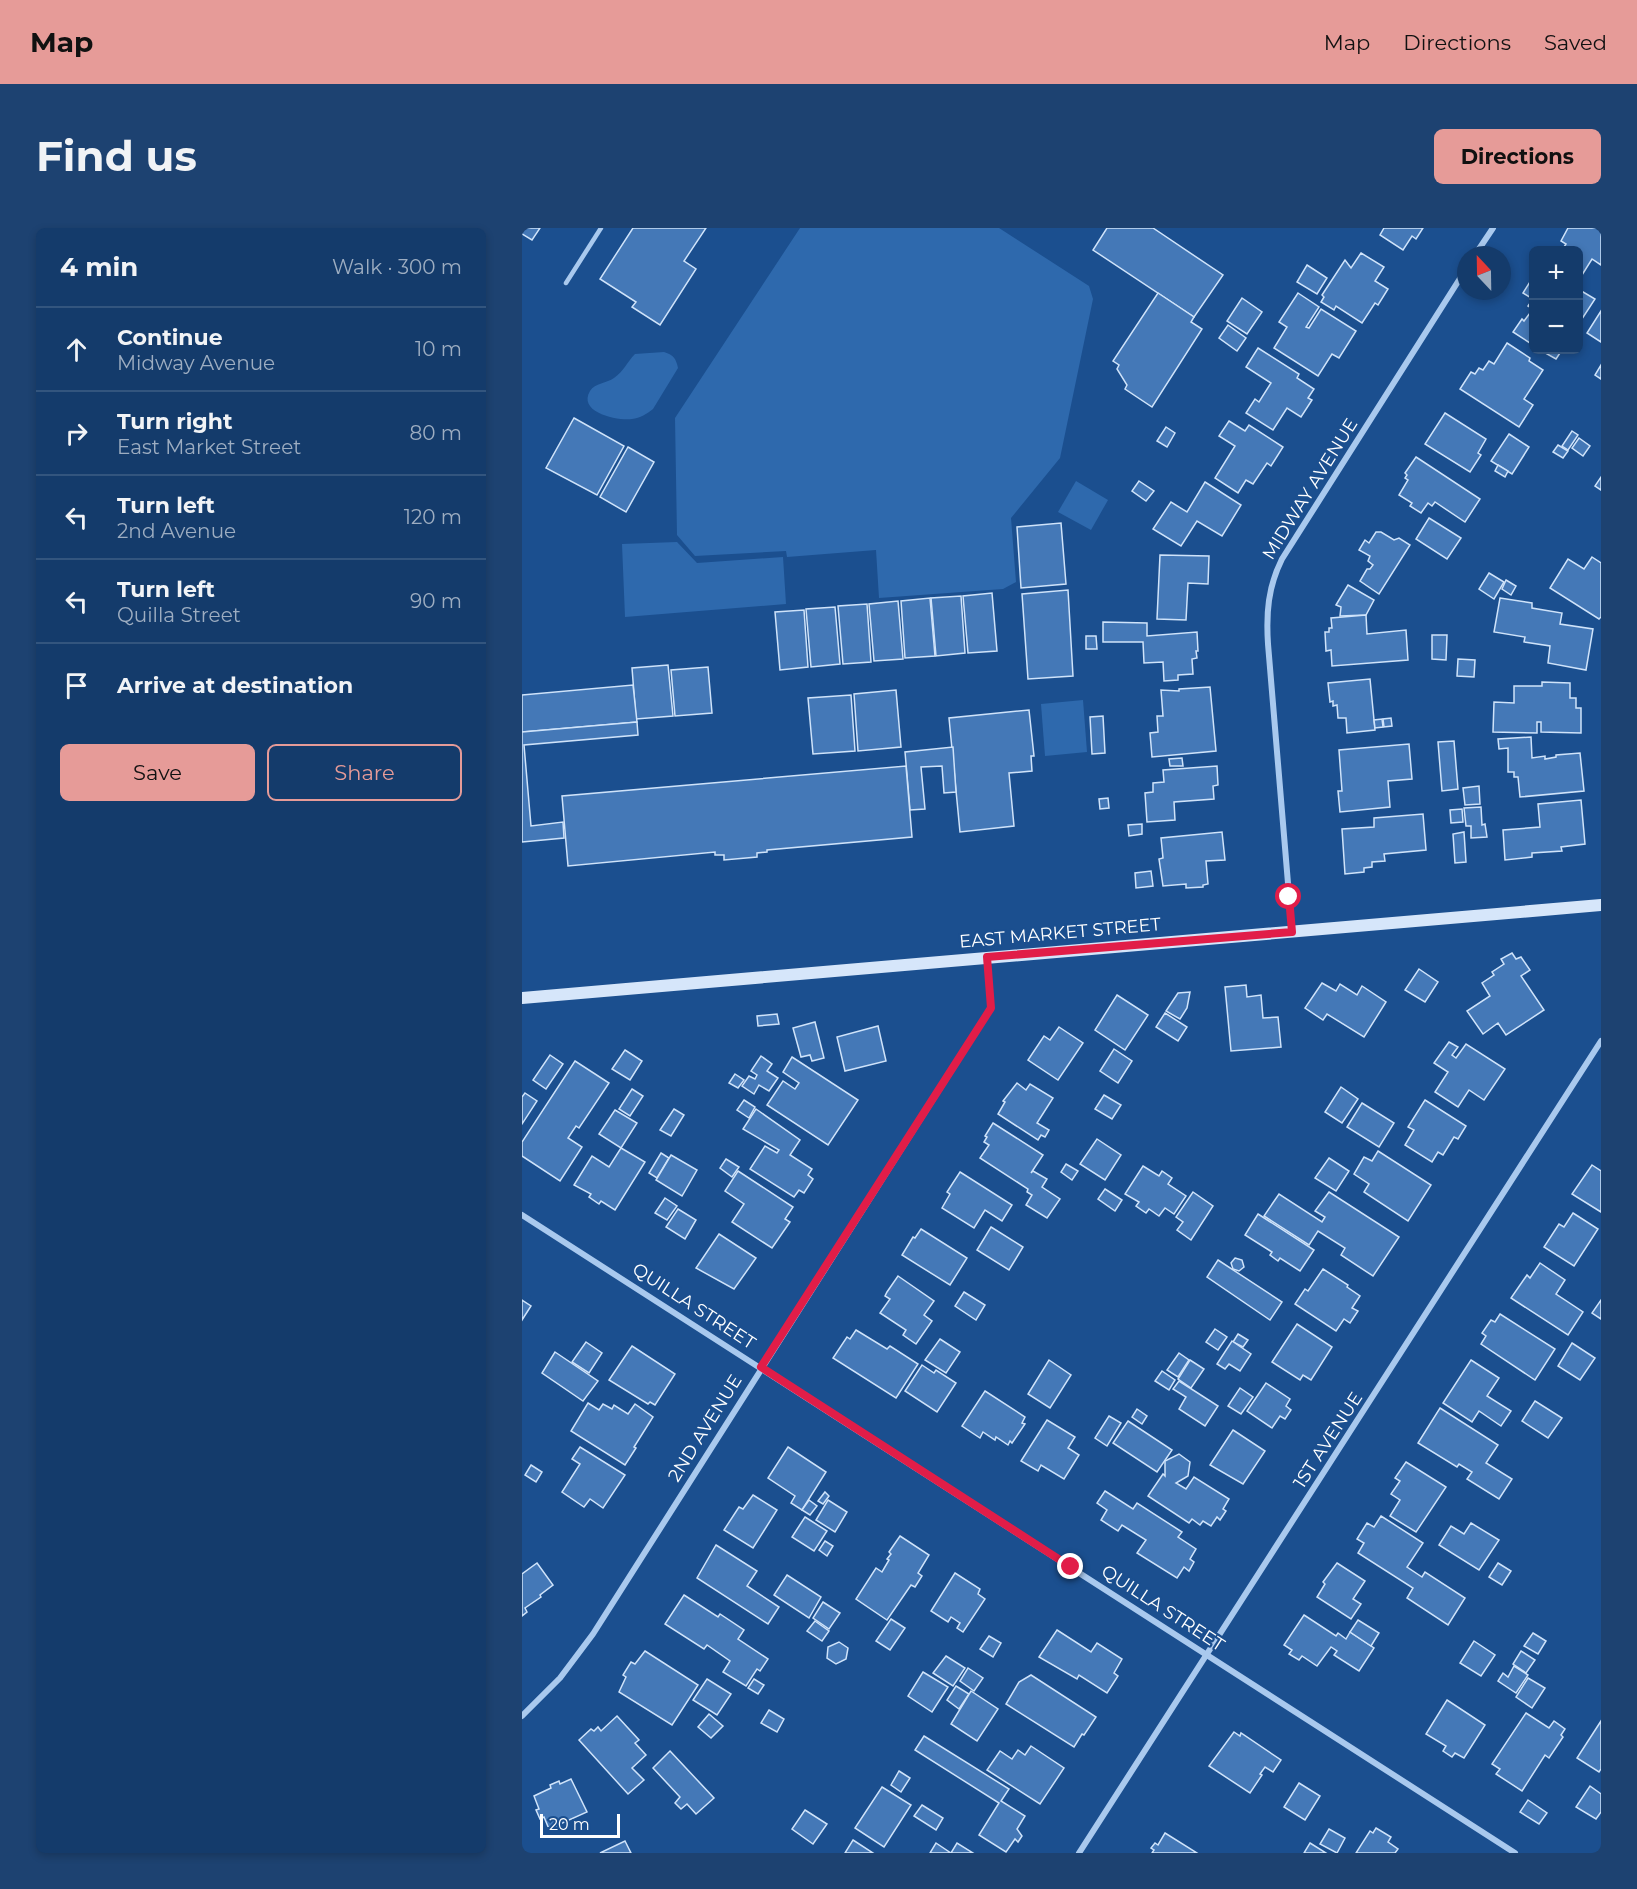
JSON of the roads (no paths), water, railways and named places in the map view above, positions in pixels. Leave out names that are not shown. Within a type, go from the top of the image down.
[{"type":"main road","name":"EAST MARKET STREET","points":[[522,998],[1601,905]]},
{"type":"street","points":[[1481,246],[1493,228]]},
{"type":"street","name":"MIDWAY AVENUE","points":[[1292,932],[1266,621],[1271,585],[1282,559],[1457,283]]},
{"type":"street","name":"2ND AVENUE","points":[[522,1716],[560,1678],[583,1649],[991,1008],[987,957]]},
{"type":"street","name":"1ST AVENUE","points":[[1079,1853],[1601,1041]]},
{"type":"street","name":"QUILLA STREET","points":[[522,1215],[1515,1853]]},
{"type":"lane","points":[[566,283],[601,228]]}]
